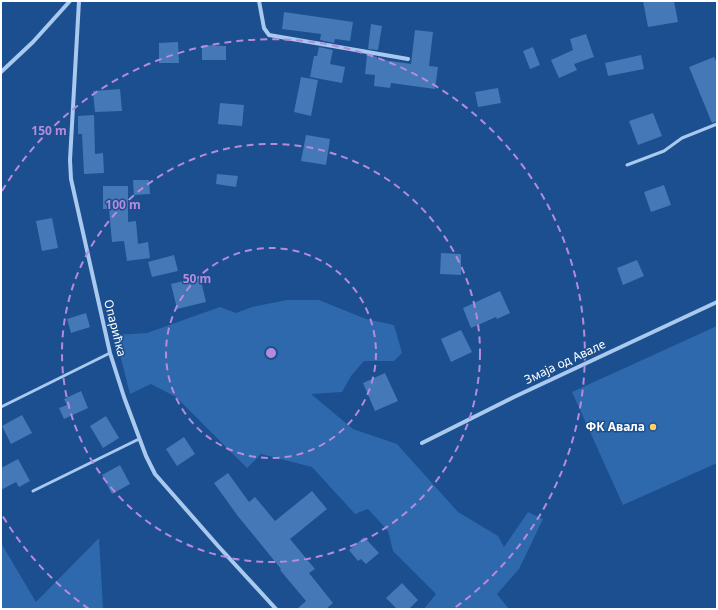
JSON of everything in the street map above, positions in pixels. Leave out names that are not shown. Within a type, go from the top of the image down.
[{"type":"street","points":[[1,72],[33,42],[70,1]]},
{"type":"street","name":"Опарићка","points":[[79,1],[70,179],[110,353],[124,397],[138,439],[156,474],[219,547],[276,609]]},
{"type":"street","points":[[259,1],[264,28],[269,35],[408,59]]},
{"type":"street","name":"Змаја од Авале","points":[[422,443],[514,396],[717,302]]},
{"type":"lane","points":[[627,165],[664,151],[682,138],[717,124]]},
{"type":"lane","points":[[1,407],[110,353]]},
{"type":"lane","points":[[33,491],[138,439]]},
{"type":"shaded area","points":[[287,300],[319,300],[366,319],[394,325],[402,353],[394,361],[364,361],[351,376],[342,392],[311,394],[353,429],[397,444],[458,512],[498,536],[504,547],[528,512],[543,519],[519,569],[497,594],[509,609],[424,609],[436,594],[393,551],[388,531],[368,509],[355,514],[312,467],[261,454],[247,468],[176,397],[151,384],[130,394],[115,335],[147,333],[220,307],[236,313],[252,307]]},
{"type":"shaded area","name":"ФК Авала","points":[[717,326],[717,463],[623,505],[572,392]]},
{"type":"shaded area","points":[[99,538],[103,609],[1,609],[1,543],[36,602]]},
{"type":"building","points":[[643,1],[674,1],[678,22],[648,27]]},
{"type":"building","points":[[284,12],[353,22],[350,41],[335,39],[334,43],[320,40],[321,34],[282,29]]},
{"type":"building","points":[[371,24],[382,26],[378,50],[368,49]]},
{"type":"building","points":[[415,30],[433,32],[429,66],[438,67],[435,89],[391,83],[390,88],[374,86],[375,75],[365,74],[367,55],[377,57],[377,59],[411,64]]},
{"type":"building","points":[[586,34],[594,57],[574,64],[577,70],[559,78],[551,60],[573,50],[570,39]]},
{"type":"building","points":[[178,42],[179,63],[159,63],[159,43]]},
{"type":"building","points":[[202,45],[226,46],[226,60],[202,60]]},
{"type":"building","points":[[319,47],[333,50],[330,64],[345,67],[342,83],[310,77],[314,56],[317,56]]},
{"type":"building","points":[[533,47],[540,65],[530,69],[523,51]]},
{"type":"building","points":[[641,55],[644,69],[608,76],[605,63]]},
{"type":"building","points":[[714,57],[717,63],[717,121],[712,123],[689,67]]},
{"type":"building","points":[[301,77],[318,80],[311,116],[294,112]]},
{"type":"building","points":[[498,88],[501,103],[478,107],[475,92]]},
{"type":"building","points":[[120,89],[122,111],[95,112],[93,91]]},
{"type":"building","points":[[220,103],[244,105],[242,126],[218,124]]},
{"type":"building","points":[[653,113],[662,136],[638,145],[629,121]]},
{"type":"building","points":[[94,115],[95,154],[103,153],[104,173],[84,174],[82,134],[78,134],[78,116]]},
{"type":"building","points":[[306,135],[330,139],[326,165],[301,161]]},
{"type":"building","points":[[217,174],[238,176],[236,187],[216,184]]},
{"type":"building","points":[[133,180],[149,180],[150,194],[134,195]]},
{"type":"building","points":[[664,185],[671,205],[651,212],[644,192]]},
{"type":"building","points":[[103,186],[128,186],[128,222],[136,221],[138,244],[148,242],[150,258],[127,261],[124,241],[112,242],[109,209],[103,209]]},
{"type":"building","points":[[52,218],[58,248],[42,251],[36,221]]},
{"type":"building","points":[[441,253],[461,254],[461,275],[440,274]]},
{"type":"building","points":[[174,255],[178,271],[152,277],[148,262]]},
{"type":"building","points":[[637,260],[644,276],[623,285],[617,268]]},
{"type":"building","points":[[200,277],[206,302],[177,309],[171,284]]},
{"type":"building","points":[[500,291],[510,313],[497,319],[496,317],[471,328],[463,308]]},
{"type":"building","points":[[86,313],[90,327],[71,333],[67,319]]},
{"type":"building","points":[[461,330],[472,352],[451,362],[441,339]]},
{"type":"building","points":[[385,373],[398,401],[375,411],[363,383]]},
{"type":"building","points":[[81,391],[88,408],[64,419],[59,408],[67,405],[64,399]]},
{"type":"building","points":[[22,415],[32,433],[11,444],[2,426]]},
{"type":"building","points":[[106,416],[119,438],[103,448],[90,426]]},
{"type":"building","points":[[184,437],[195,454],[177,466],[166,449]]},
{"type":"building","points":[[18,459],[30,481],[19,487],[16,482],[1,490],[1,468]]},
{"type":"building","points":[[120,465],[130,484],[112,494],[102,475]]},
{"type":"building","points":[[228,473],[249,502],[255,497],[275,521],[312,491],[327,509],[290,539],[315,569],[309,573],[333,603],[326,609],[297,609],[306,601],[237,515],[214,483]]},
{"type":"building","points":[[364,537],[379,553],[366,564],[361,559],[358,561],[349,550]]},
{"type":"building","points":[[402,583],[418,600],[409,609],[397,609],[386,598]]},
{"type":"place","name":"ФК Авала","points":[[653,427]]}]
